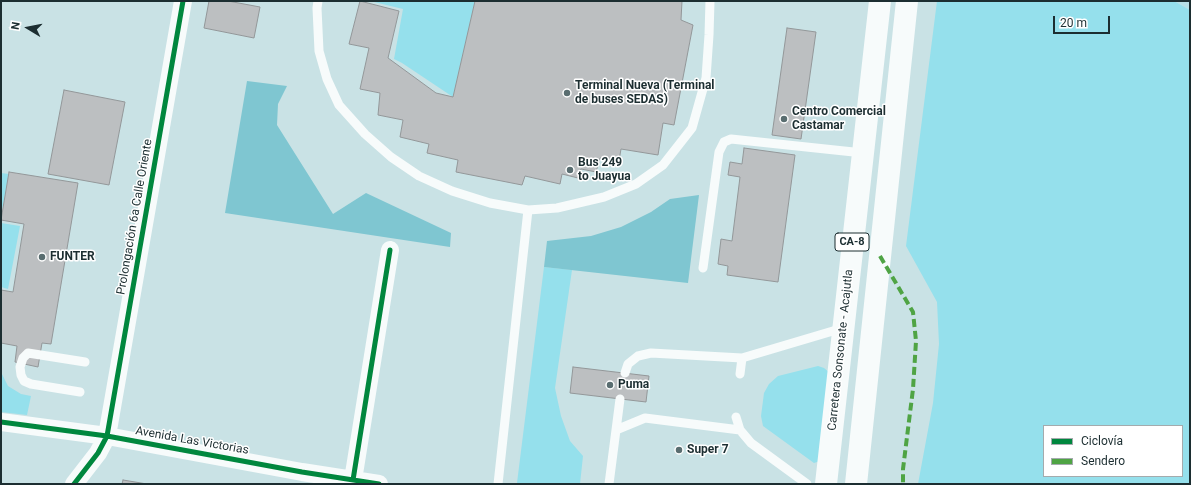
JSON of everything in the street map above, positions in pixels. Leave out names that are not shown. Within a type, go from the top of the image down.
[{"type":"highway","name":"Carretera Sonsonate - Acajutla","points":[[826,484],[880,1]]},
{"type":"highway","name":"CA-8","points":[[856,484],[907,1]]},
{"type":"street","name":"Prolongación 6a Calle Oriente","points":[[74,484],[98,454],[106,436],[183,1]]},
{"type":"street","points":[[353,480],[390,250]]},
{"type":"street","name":"Avenida Las Victorias","points":[[1,422],[106,436],[301,478],[353,480],[379,484]]},
{"type":"lane","points":[[318,1],[319,51],[327,79],[339,104],[365,134],[391,157],[419,176],[452,191],[483,201],[528,210],[557,208],[604,197],[636,184],[664,166],[692,128],[706,78],[710,1]]},
{"type":"lane","points":[[703,268],[719,152],[724,142],[731,139],[863,153]]},
{"type":"lane","points":[[498,484],[528,210]]},
{"type":"lane","points":[[625,373],[628,364],[638,356],[651,353],[742,358],[843,328]]},
{"type":"lane","points":[[80,392],[31,384],[24,381],[21,376],[20,367],[23,358],[28,353],[85,362]]},
{"type":"lane","points":[[740,374],[742,358]]},
{"type":"lane","points":[[608,484],[620,399]]},
{"type":"lane","points":[[736,417],[740,430],[751,443],[807,484]]},
{"type":"lane","points":[[616,430],[645,418],[740,430]]},
{"type":"shaded area","points":[[370,1],[475,1],[453,97],[394,59],[403,9]]},
{"type":"shaded area","points":[[937,1],[1174,1],[1190,10],[1190,484],[918,484],[933,403],[939,344],[937,302],[906,246]]},
{"type":"shaded area","points":[[1174,1],[1190,1],[1190,10]]},
{"type":"shaded area","points":[[247,81],[287,86],[278,104],[277,125],[333,214],[366,193],[451,233],[450,247],[225,213]]},
{"type":"shaded area","points":[[1,173],[9,174],[1,215]]},
{"type":"shaded area","points":[[699,195],[688,283],[544,267],[547,241],[591,236],[621,227],[651,212],[670,199]]},
{"type":"shaded area","points":[[1,223],[20,226],[8,289],[1,287]]},
{"type":"shaded area","points":[[544,267],[572,270],[555,388],[561,416],[570,441],[583,456],[580,484],[517,483]]},
{"type":"shaded area","points":[[818,366],[824,368],[830,373],[820,461],[814,463],[763,426],[761,416],[764,393],[769,384],[778,376]]},
{"type":"shaded area","points":[[1,372],[8,386],[21,394],[31,396],[27,415],[1,412]]},
{"type":"building","points":[[209,1],[228,1],[260,7],[254,38],[204,28]]},
{"type":"building","name":"Terminal Nueva (Terminal de buses SEDAS)","points":[[360,1],[399,11],[388,58],[436,93],[453,97],[475,1],[682,1],[681,20],[693,25],[674,125],[663,123],[658,155],[621,149],[619,161],[600,158],[596,172],[581,169],[578,178],[562,174],[560,184],[525,176],[522,185],[456,172],[458,160],[427,153],[429,144],[400,137],[403,120],[378,115],[380,93],[360,89],[369,48],[349,44]]},
{"type":"building","points":[[787,28],[816,32],[801,139],[772,135]]},
{"type":"building","points":[[64,90],[125,102],[109,185],[48,174]]},
{"type":"building","points":[[744,148],[795,155],[778,282],[727,275],[728,266],[718,264],[721,239],[732,241],[740,177],[728,175],[730,162],[742,164]]},
{"type":"building","name":"FUNTER","points":[[9,172],[78,183],[51,344],[42,343],[38,367],[15,362],[17,346],[1,343],[1,290],[13,292],[24,224],[1,220]]},
{"type":"building","name":"Puma","points":[[573,367],[649,376],[646,402],[570,393]]},
{"type":"building","points":[[123,480],[147,484],[122,484]]},
{"type":"marked path","points":[[880,256],[913,312],[916,341],[913,389],[903,469],[903,484]]},
{"type":"cycle path","points":[[74,484],[98,453],[107,436],[183,1]]},
{"type":"cycle path","points":[[353,480],[390,250]]},
{"type":"cycle path","points":[[1,422],[107,436],[302,472],[379,484]]},
{"type":"place","name":"Terminal Nueva (Terminal de buses SEDAS)","points":[[567,93]]},
{"type":"place","name":"Centro Comercial Castamar","points":[[784,119]]},
{"type":"place","name":"Bus 249 to Juayua","points":[[570,170]]},
{"type":"place","name":"FUNTER","points":[[42,257]]},
{"type":"place","name":"Puma","points":[[610,385]]},
{"type":"place","name":"Super 7","points":[[679,450]]}]
